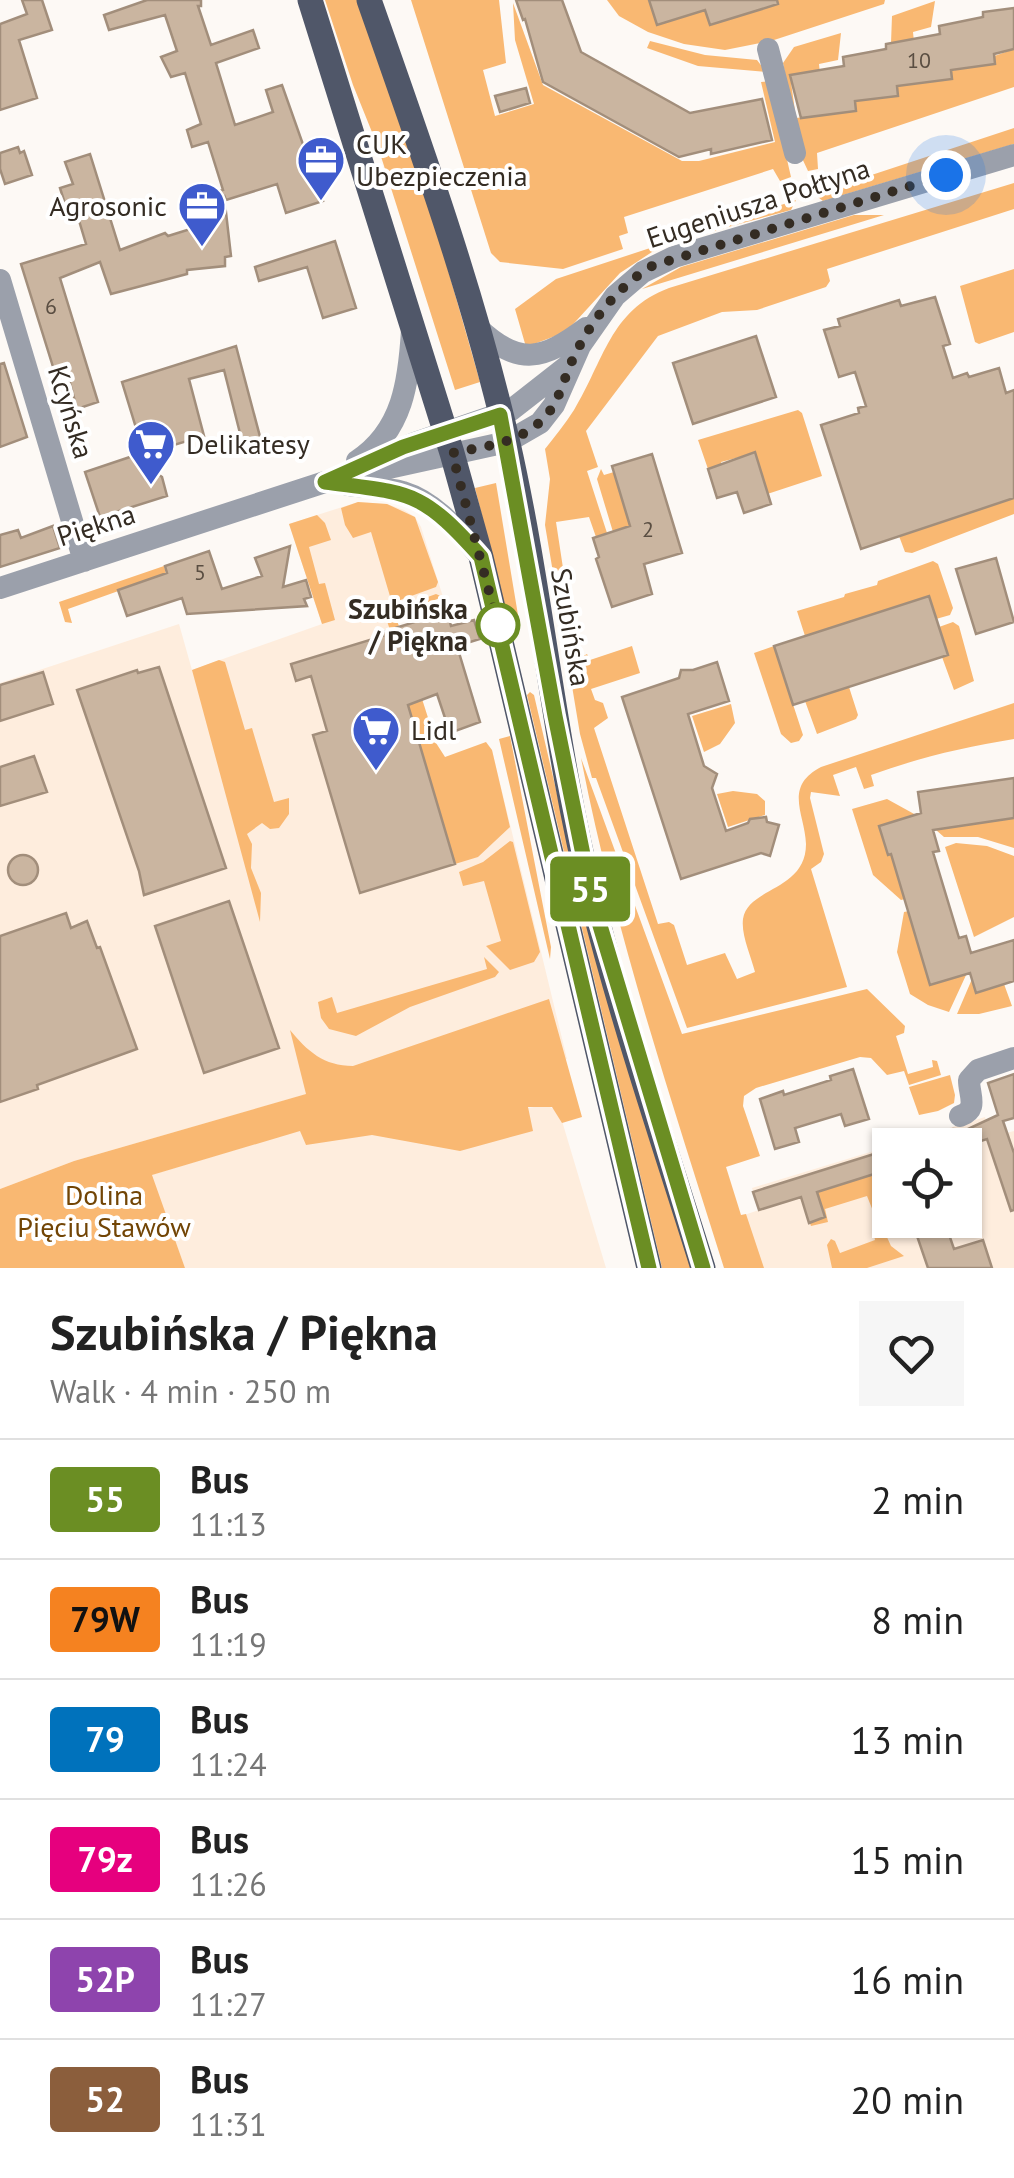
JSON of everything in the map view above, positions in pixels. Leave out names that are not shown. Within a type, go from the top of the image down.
[{"type":"main road","points":[[310,0],[481,557],[649,1268]]},
{"type":"main road","name":"Szubińska","points":[[369,0],[451,236],[490,368],[592,899],[703,1268]]},
{"type":"street","points":[[768,49],[795,154]]},
{"type":"street","name":"Eugeniusza Połtyna","points":[[478,328],[507,351],[543,354],[560,347],[596,320],[632,280],[674,257],[1014,155]]},
{"type":"street","name":"Kcyńska","points":[[0,280],[84,560]]},
{"type":"street","name":"Eugeniusza Połtyna","points":[[449,443],[507,442],[540,423],[562,393],[570,364],[596,320]]},
{"type":"street","name":"Piękna","points":[[325,482],[377,445],[395,418],[406,392],[412,324]]},
{"type":"street","name":"Eugeniusza Połtyna","points":[[500,415],[512,410],[570,364]]},
{"type":"street","name":"Piękna","points":[[0,588],[325,482],[408,466],[500,415]]},
{"type":"street","name":"Piękna","points":[[325,482],[392,490],[417,498],[448,520],[481,557]]},
{"type":"street","points":[[960,1116],[972,1105],[969,1080],[974,1072],[1014,1058]]},
{"type":"shaded area","points":[[358,502],[404,510],[421,527],[443,597],[395,614],[436,743],[445,757],[492,750],[567,1059],[307,1094],[74,1161],[0,1189],[0,683],[179,624],[192,670],[322,624],[289,524]]},
{"type":"shaded area","points":[[546,1105],[556,1110],[562,1121],[606,1268],[185,1268],[151,1175],[301,1130],[306,1144]]},
{"type":"shaded area","points":[[985,1117],[991,1137],[1014,1131],[1014,1268],[758,1268],[741,1216],[759,1210],[752,1188],[872,1151],[872,1238],[982,1238],[982,1128],[949,1128]]},
{"type":"green space","points":[[325,0],[357,0],[435,224],[480,382],[455,390],[378,147]]},
{"type":"green space","points":[[411,0],[499,0],[506,63],[483,70],[495,116],[534,104],[515,40],[513,3],[543,85],[682,161],[699,161],[775,142],[761,82],[769,81],[791,177],[780,181],[773,169],[624,217],[628,233],[619,236],[623,249],[563,269],[500,262],[491,253]]},
{"type":"green space","points":[[607,0],[649,0],[705,10],[710,25],[765,0],[885,0],[884,4],[771,41],[725,50],[684,44],[648,32],[619,16]]},
{"type":"green space","points":[[935,1],[931,27],[913,32],[914,42],[891,43],[892,16]]},
{"type":"green space","points":[[841,33],[838,60],[819,64],[820,74],[790,75],[796,118],[856,111],[855,101],[1014,49],[1014,87],[817,153],[818,169],[808,171],[801,156],[783,63],[794,47]]},
{"type":"green space","points":[[650,41],[705,55],[757,60],[766,72],[698,66],[647,48]]},
{"type":"green space","points":[[1014,128],[1014,144],[823,201],[814,194]]},
{"type":"green space","points":[[1014,183],[1014,209],[827,269],[830,281],[826,287],[757,310],[722,312],[658,336],[586,431],[598,467],[587,471],[607,533],[596,537],[589,517],[556,522],[570,614],[577,620],[561,620],[545,525],[550,479],[545,449],[574,410],[611,339],[633,309],[669,288]]},
{"type":"green space","points":[[796,200],[791,210],[684,239],[652,252],[620,273],[566,332],[526,347],[515,309],[556,279]]},
{"type":"green space","points":[[854,215],[884,215],[642,289],[681,267]]},
{"type":"green space","points":[[1014,269],[1014,332],[975,342],[960,286]]},
{"type":"green space","points":[[798,410],[822,476],[746,501],[743,493],[765,485],[755,453],[708,469],[698,440]]},
{"type":"green space","points":[[601,469],[604,475],[614,472],[630,526],[613,532],[597,479]]},
{"type":"green space","points":[[496,483],[517,627],[508,620],[475,488]]},
{"type":"green space","points":[[1014,498],[1014,514],[912,553],[905,552],[899,536]]},
{"type":"green space","points":[[358,502],[387,504],[415,517],[438,582],[436,587],[392,603],[371,532],[353,538],[345,525],[341,508]]},
{"type":"green space","points":[[317,515],[325,523],[331,540],[309,547],[335,620],[322,624],[289,524]]},
{"type":"green space","points":[[933,561],[938,564],[953,608],[950,615],[936,619],[928,596],[805,636],[797,611],[877,585],[878,581]]},
{"type":"green space","points":[[164,566],[166,574],[68,609],[72,623],[65,622],[59,602]]},
{"type":"green space","points":[[436,594],[443,597],[395,614],[436,743],[445,757],[486,742],[492,750],[510,827],[478,857],[455,864],[387,635],[391,633],[386,618],[376,621],[375,616]]},
{"type":"green space","points":[[953,622],[959,626],[974,681],[954,690],[942,657],[948,654],[939,627]]},
{"type":"green space","points":[[632,646],[640,673],[591,689],[595,700],[603,703],[608,718],[594,728],[658,924],[674,925],[687,965],[725,953],[737,979],[755,972],[743,932],[747,909],[787,880],[803,859],[806,844],[799,792],[809,775],[821,767],[1014,703],[1014,739],[941,754],[871,775],[874,786],[864,789],[856,767],[833,775],[840,796],[811,792],[824,854],[811,869],[847,987],[687,1028],[596,778],[592,778],[569,668],[587,654],[590,660]]},
{"type":"green space","points":[[774,646],[803,735],[791,743],[781,734],[754,653]]},
{"type":"green space","points":[[219,660],[225,662],[245,730],[252,728],[274,802],[289,798],[289,814],[279,828],[270,829],[262,823],[247,834],[252,844],[251,868],[261,893],[260,922],[192,670]]},
{"type":"green space","points":[[849,687],[856,719],[817,734],[805,701]]},
{"type":"green space","points":[[527,695],[534,695],[564,824],[691,1268],[662,1268]]},
{"type":"green space","points":[[731,704],[735,723],[720,744],[704,752],[692,716]]},
{"type":"green space","points":[[510,736],[551,947],[550,959],[499,739]]},
{"type":"green space","points":[[581,758],[682,1034],[867,989],[905,1026],[904,1033],[896,1036],[908,1074],[933,1067],[932,1060],[937,1061],[941,1075],[909,1085],[904,1071],[887,1075],[871,1058],[860,1057],[756,1088],[744,1096],[743,1106],[760,1156],[726,1167],[764,1268],[724,1268],[627,951]]},
{"type":"green space","points":[[717,794],[757,794],[765,801],[765,815],[728,827]]},
{"type":"green space","points":[[887,799],[916,815],[879,826],[888,854],[894,853],[905,899],[901,900],[873,875],[852,809]]},
{"type":"green space","points":[[1014,818],[1014,848],[978,837],[944,837],[936,830]]},
{"type":"green space","points":[[510,841],[540,952],[534,962],[510,970],[486,946],[501,941],[484,881],[463,886],[459,872],[483,862]]},
{"type":"green space","points":[[956,843],[987,846],[1014,856],[1014,917],[974,937],[945,847]]},
{"type":"green space","points":[[909,911],[930,984],[967,973],[949,1012],[910,994],[897,952],[904,912]]},
{"type":"green space","points":[[484,957],[499,972],[495,977],[410,1007],[356,1036],[329,1029],[321,1018],[318,1002],[332,997],[337,1013],[487,969]]},
{"type":"green space","points":[[972,979],[977,992],[1004,984],[1012,1006],[979,1014],[957,1014]]},
{"type":"green space","name":"Dolina Pięciu Stawów","points":[[549,999],[582,1117],[562,1123],[552,1107],[528,1107],[533,1131],[460,1151],[372,1135],[306,1145],[300,1131],[152,1175],[185,1268],[0,1268],[0,1189],[74,1161],[306,1094],[290,1030],[317,1056],[353,1066]]},
{"type":"green space","points":[[950,1075],[954,1103],[919,1115],[909,1087]]},
{"type":"green space","points":[[872,1175],[872,1208],[867,1196],[825,1209],[828,1222],[811,1226],[800,1197]]},
{"type":"green space","points":[[887,1238],[904,1256],[867,1268],[832,1268],[827,1245],[831,1239],[840,1253]]},
{"type":"building","points":[[22,0],[42,0],[52,30],[19,40],[37,98],[0,110],[0,24],[27,14]]},
{"type":"building","points":[[147,0],[201,0],[198,6],[211,45],[253,30],[259,48],[216,63],[235,125],[273,112],[266,90],[282,85],[323,201],[286,213],[277,184],[226,200],[224,195],[231,256],[225,257],[225,266],[187,270],[187,274],[111,294],[100,262],[60,278],[98,402],[77,409],[70,383],[59,386],[21,264],[86,244],[74,204],[66,207],[60,188],[73,184],[65,162],[90,154],[120,250],[165,233],[168,236],[197,227],[186,201],[223,190],[208,142],[192,147],[187,130],[201,124],[185,73],[171,77],[161,57],[177,51],[165,15],[109,30],[104,15]]},
{"type":"building","points":[[516,0],[562,0],[581,52],[690,113],[762,99],[772,140],[679,157],[543,82]]},
{"type":"building","points":[[649,0],[777,0],[778,4],[710,25],[705,10],[657,25]]},
{"type":"building","points":[[1014,8],[1014,49],[994,54],[995,64],[951,70],[952,79],[897,86],[898,96],[855,101],[856,111],[801,118],[790,75],[844,66],[843,57],[940,34],[939,26],[983,17],[983,12]]},
{"type":"building","points":[[526,88],[530,103],[500,112],[495,96]]},
{"type":"building","points":[[18,147],[20,153],[24,151],[32,175],[5,184],[0,153]]},
{"type":"building","points":[[335,241],[356,308],[323,318],[307,267],[259,281],[255,267]]},
{"type":"building","points":[[935,297],[950,344],[943,346],[953,378],[999,368],[1006,393],[1014,390],[1014,498],[861,549],[821,425],[859,413],[858,408],[866,406],[855,372],[839,377],[824,330],[840,326],[838,319],[899,300],[901,306]]},
{"type":"building","points":[[756,336],[776,397],[693,424],[673,363]]},
{"type":"building","points":[[236,346],[263,448],[245,453],[224,370],[189,379],[204,436],[144,454],[122,382]]},
{"type":"building","points":[[4,363],[27,437],[0,447],[0,364]]},
{"type":"building","points":[[755,452],[771,504],[744,513],[737,492],[717,498],[708,469]]},
{"type":"building","points":[[652,454],[682,553],[644,564],[652,594],[612,607],[593,538],[630,526],[612,466]]},
{"type":"building","points":[[133,456],[162,477],[167,496],[100,517],[85,472]]},
{"type":"building","points":[[53,526],[60,548],[0,567],[0,535],[18,530],[21,538]]},
{"type":"building","points":[[290,546],[283,587],[306,580],[311,597],[304,599],[307,606],[187,614],[182,598],[127,616],[118,590],[167,573],[165,566],[209,551],[222,589],[262,576],[255,558]]},
{"type":"building","points":[[996,558],[1014,622],[976,634],[956,569]]},
{"type":"building","points":[[929,596],[948,655],[793,705],[774,646]]},
{"type":"building","name":"Lidl","points":[[447,612],[451,626],[474,620],[480,639],[457,646],[480,722],[450,733],[437,694],[408,705],[455,864],[360,893],[313,735],[327,731],[311,676],[296,681],[291,664]]},
{"type":"building","points":[[717,662],[729,701],[688,714],[704,766],[717,774],[712,788],[726,831],[750,819],[766,817],[767,822],[779,825],[770,856],[761,853],[681,879],[622,697],[679,678],[681,670]]},
{"type":"building","points":[[159,667],[226,868],[144,895],[77,690],[137,670],[138,673]]},
{"type":"building","points":[[43,672],[53,704],[0,721],[0,685]]},
{"type":"building","points":[[34,756],[47,792],[0,806],[0,767]]},
{"type":"building","points":[[1014,778],[1014,818],[933,830],[939,851],[933,852],[959,938],[966,936],[971,953],[1014,940],[1014,981],[976,993],[970,973],[930,985],[879,826],[921,813],[918,792]]},
{"type":"building","points":[[23,855],[34,859],[38,870],[34,881],[23,885],[12,881],[8,870],[12,859]]},
{"type":"building","points":[[229,901],[279,1048],[204,1073],[155,926]]},
{"type":"building","points":[[66,913],[71,928],[87,921],[137,1049],[0,1102],[0,936]]},
{"type":"building","points":[[853,1069],[869,1119],[845,1126],[841,1114],[795,1128],[799,1142],[775,1149],[760,1099],[831,1080],[830,1076]]},
{"type":"building","points":[[1014,1074],[1014,1118],[1003,1121],[1014,1153],[1011,1211],[987,1139],[982,1141],[982,1128],[970,1128],[998,1115],[988,1083]]},
{"type":"building","points":[[872,1155],[872,1175],[817,1192],[825,1217],[809,1223],[801,1197],[759,1210],[753,1192]]},
{"type":"building","points":[[918,1238],[950,1238],[954,1249],[983,1240],[992,1268],[928,1268]]},
{"type":"bus line","name":"55","points":[[649,1268],[481,557],[448,520],[417,498],[392,490],[325,482],[403,447],[500,415],[592,899],[703,1268]]},
{"type":"place","name":"CUK Ubezpieczenia","points":[[321,202]]},
{"type":"place","name":"Agrosonic","points":[[202,248]]},
{"type":"place","name":"Delikatesy","points":[[151,486]]},
{"type":"place","name":"Szubińska / Piękna","points":[[498,625]]},
{"type":"place","name":"Lidl","points":[[376,772]]},
{"type":"route","points":[[498,625],[452,453],[507,442],[540,423],[562,393],[570,364],[599,315],[622,289],[652,266],[946,175]]}]
